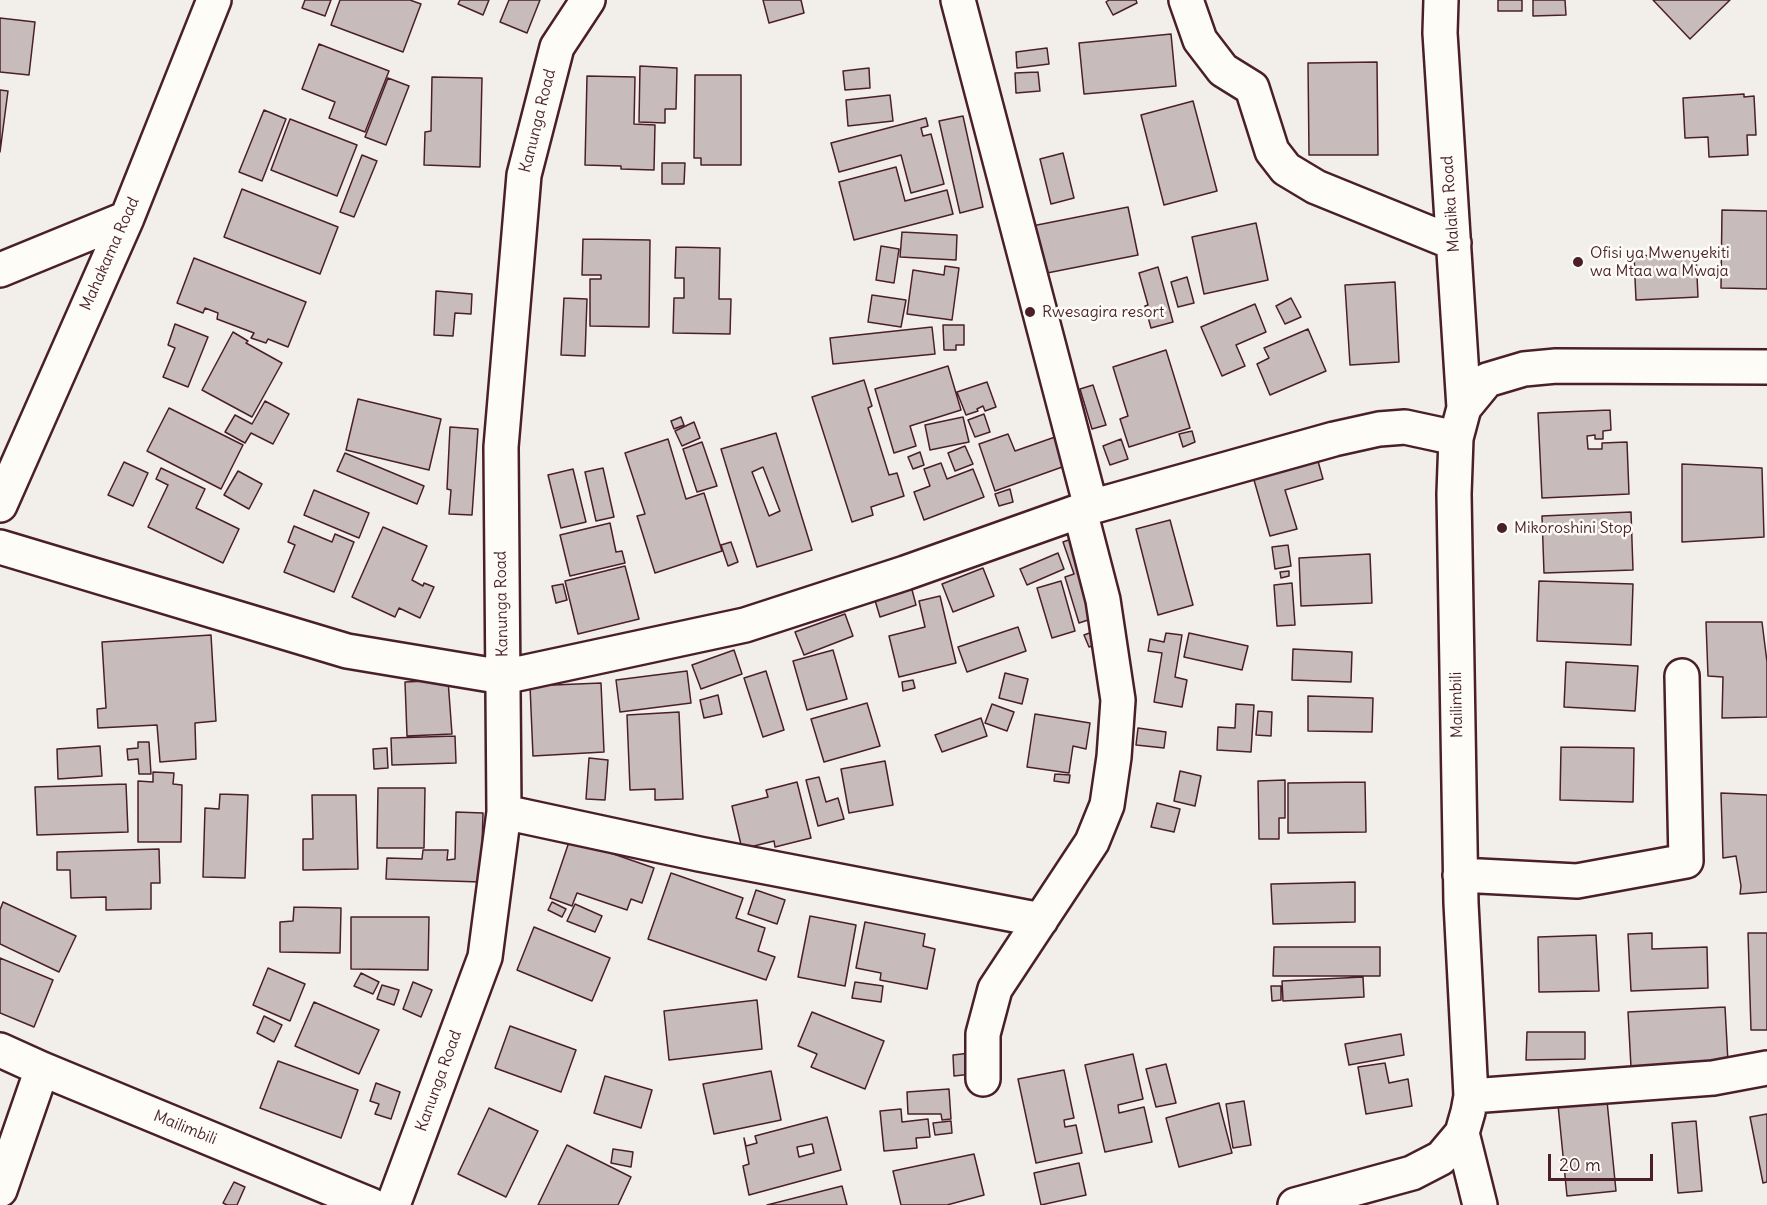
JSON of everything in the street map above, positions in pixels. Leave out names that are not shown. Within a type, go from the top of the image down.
[{"type":"street","name":"Mahakama Road","points":[[0,504],[127,218],[214,0]]},
{"type":"street","name":"Kanunga Road","points":[[393,1205],[485,957],[504,812],[501,447],[524,175],[558,47],[588,0]]},
{"type":"street","points":[[958,0],[1086,509],[1118,699],[1114,757],[1107,806],[1092,842],[995,989],[983,1034],[983,1079]]},
{"type":"street","points":[[1186,0],[1200,40],[1223,70],[1252,88],[1272,151],[1286,169],[1316,187],[1454,243]]},
{"type":"street","name":"Malaika Road","points":[[1441,0],[1440,33],[1454,243],[1460,423]]},
{"type":"street","points":[[0,270],[127,218]]},
{"type":"street","points":[[0,547],[347,651],[503,677],[745,625],[905,573],[1086,509],[1334,439],[1379,429],[1460,423],[1487,380],[1524,369],[1556,366],[1767,368]]},
{"type":"street","name":"Mailimbili","points":[[1295,1205],[1412,1173],[1441,1158],[1462,1133],[1470,1096],[1460,875],[1454,494],[1460,423]]},
{"type":"street","points":[[1460,875],[1577,881],[1686,861],[1682,676]]},
{"type":"street","points":[[504,812],[699,854],[1041,920]]},
{"type":"street","name":"Mailimbili","points":[[0,1050],[371,1205]]},
{"type":"street","points":[[1470,1096],[1713,1078],[1767,1068]]},
{"type":"street","points":[[0,1190],[42,1069]]},
{"type":"street","points":[[1462,1133],[1480,1205]]},
{"type":"building","points":[[305,0],[331,0],[325,16],[302,8]]},
{"type":"building","points":[[340,0],[410,0],[421,4],[403,52],[331,25]]},
{"type":"building","points":[[460,0],[489,0],[483,15],[458,4]]},
{"type":"building","points":[[509,0],[540,0],[527,33],[500,22]]},
{"type":"building","points":[[763,0],[801,0],[804,13],[769,23]]},
{"type":"building","points":[[1136,0],[1137,3],[1113,15],[1106,2]]},
{"type":"building","points":[[1498,0],[1522,0],[1522,11],[1498,11]]},
{"type":"building","points":[[1533,0],[1565,0],[1566,15],[1533,16]]},
{"type":"building","points":[[1653,0],[1730,0],[1690,39]]},
{"type":"building","points":[[0,18],[35,22],[29,75],[0,72]]},
{"type":"building","points":[[1171,34],[1176,86],[1084,94],[1079,43]]},
{"type":"building","points":[[319,44],[389,71],[365,132],[329,118],[335,102],[302,89]]},
{"type":"building","points":[[1047,48],[1049,64],[1017,68],[1016,52]]},
{"type":"building","points":[[1377,62],[1378,155],[1309,155],[1308,63]]},
{"type":"building","points":[[640,66],[677,68],[676,109],[665,109],[665,123],[639,122]]},
{"type":"building","points":[[869,68],[870,88],[845,90],[843,71]]},
{"type":"building","points":[[1038,72],[1040,91],[1016,93],[1015,73]]},
{"type":"building","points":[[695,75],[741,75],[741,165],[701,165],[701,158],[694,158]]},
{"type":"building","points":[[587,76],[635,77],[634,124],[655,125],[654,170],[585,165]]},
{"type":"building","points":[[432,77],[482,78],[480,167],[424,165],[425,132],[431,131]]},
{"type":"building","points":[[388,78],[409,86],[386,145],[365,137]]},
{"type":"building","points":[[0,90],[8,91],[0,152]]},
{"type":"building","points":[[1744,94],[1744,97],[1754,96],[1756,135],[1747,135],[1748,155],[1709,157],[1708,137],[1685,138],[1683,98]]},
{"type":"building","points":[[890,95],[893,121],[848,126],[846,100]]},
{"type":"building","points":[[1193,101],[1217,191],[1164,205],[1141,115]]},
{"type":"building","points":[[264,110],[286,119],[262,181],[239,172]]},
{"type":"building","points":[[963,116],[983,207],[960,213],[939,121]]},
{"type":"building","points":[[926,118],[928,126],[921,128],[923,136],[931,134],[944,184],[911,193],[901,155],[839,172],[831,143]]},
{"type":"building","points":[[290,119],[357,145],[337,196],[271,170]]},
{"type":"building","points":[[1063,153],[1074,198],[1051,204],[1040,159]]},
{"type":"building","points":[[362,155],[377,161],[354,217],[340,212]]},
{"type":"building","points":[[662,163],[685,163],[684,184],[662,184]]},
{"type":"building","points":[[896,167],[905,201],[947,190],[953,214],[854,240],[839,182]]},
{"type":"building","points":[[242,189],[338,227],[320,274],[224,237]]},
{"type":"building","points":[[1128,207],[1138,255],[1037,275],[1027,227]]},
{"type":"building","points":[[1722,210],[1767,211],[1767,289],[1721,288]]},
{"type":"building","points":[[1256,223],[1268,280],[1204,294],[1192,237]]},
{"type":"building","points":[[902,232],[957,235],[956,260],[900,257]]},
{"type":"building","points":[[583,239],[650,240],[649,327],[590,326],[590,279],[601,279],[601,275],[582,275]]},
{"type":"building","points":[[881,246],[899,249],[894,283],[876,280]]},
{"type":"building","points":[[676,247],[720,248],[719,299],[731,299],[730,334],[673,333],[674,298],[684,298],[684,278],[675,278]]},
{"type":"building","points":[[1696,254],[1698,297],[1636,300],[1634,256]]},
{"type":"building","points":[[194,258],[306,302],[288,347],[268,339],[266,343],[251,338],[254,333],[217,319],[218,313],[205,308],[203,313],[177,303]]},
{"type":"building","points":[[945,266],[959,268],[952,320],[907,314],[913,270],[944,275]]},
{"type":"building","points":[[1158,267],[1173,322],[1151,328],[1145,306],[1148,305],[1139,273]]},
{"type":"building","points":[[1187,277],[1194,303],[1178,307],[1171,282]]},
{"type":"building","points":[[1395,282],[1399,362],[1350,365],[1345,285]]},
{"type":"building","points":[[436,291],[472,294],[471,314],[455,313],[453,336],[434,335]]},
{"type":"building","points":[[872,295],[906,300],[901,327],[868,322]]},
{"type":"building","points":[[564,298],[587,299],[585,356],[561,355]]},
{"type":"building","points":[[1291,298],[1301,317],[1285,324],[1276,306]]},
{"type":"building","points":[[1255,304],[1266,332],[1236,345],[1245,366],[1222,376],[1201,327]]},
{"type":"building","points":[[175,324],[208,337],[188,387],[163,377],[175,348],[168,345]]},
{"type":"building","points":[[943,325],[964,325],[964,345],[956,345],[956,350],[944,350]]},
{"type":"building","points":[[932,327],[935,354],[833,364],[830,338]]},
{"type":"building","points":[[1308,329],[1326,371],[1270,395],[1257,364],[1269,358],[1264,348]]},
{"type":"building","points":[[233,332],[248,341],[246,343],[282,363],[252,417],[202,390]]},
{"type":"building","points":[[1166,350],[1190,428],[1129,447],[1120,419],[1128,416],[1113,367]]},
{"type":"building","points":[[948,366],[961,410],[910,426],[916,446],[894,453],[875,389]]},
{"type":"building","points":[[864,380],[872,406],[868,408],[889,475],[897,473],[904,496],[871,507],[873,515],[852,522],[812,397]]},
{"type":"building","points":[[987,382],[996,407],[985,411],[983,406],[977,409],[978,411],[966,415],[957,392]]},
{"type":"building","points":[[1093,385],[1106,425],[1092,429],[1080,389]]},
{"type":"building","points":[[358,399],[441,419],[429,470],[346,450]]},
{"type":"building","points":[[265,401],[289,414],[273,444],[251,433],[245,443],[225,432],[235,415],[252,424]]},
{"type":"building","points":[[169,408],[243,445],[221,489],[147,451]]},
{"type":"building","points":[[1610,410],[1611,430],[1603,431],[1603,439],[1595,439],[1595,435],[1587,436],[1588,449],[1602,449],[1602,443],[1627,442],[1629,494],[1542,498],[1538,413]]},
{"type":"building","points":[[984,414],[990,432],[975,437],[968,420]]},
{"type":"building","points":[[681,417],[684,425],[674,429],[671,421]]},
{"type":"building","points":[[963,417],[969,442],[930,450],[925,425]]},
{"type":"building","points":[[694,422],[700,438],[682,446],[675,431]]},
{"type":"building","points":[[450,427],[478,429],[472,515],[449,514],[451,490],[447,489]]},
{"type":"building","points":[[1192,431],[1195,442],[1183,447],[1179,434]]},
{"type":"building","points":[[776,433],[812,550],[757,567],[721,449]],"holes":[[[763,467],[780,511],[769,516],[752,472]]]},
{"type":"building","points":[[1008,434],[1015,451],[1055,437],[1065,466],[995,491],[979,444]]},
{"type":"building","points":[[668,439],[686,499],[704,493],[722,551],[655,573],[637,516],[645,514],[625,453]]},
{"type":"building","points":[[1121,439],[1128,459],[1110,465],[1103,446]]},
{"type":"building","points":[[702,442],[717,486],[697,492],[683,449]]},
{"type":"building","points":[[965,446],[973,464],[955,471],[948,453]]},
{"type":"building","points":[[920,452],[924,465],[913,469],[908,457]]},
{"type":"building","points":[[345,453],[424,486],[417,504],[337,471]]},
{"type":"building","points":[[1316,454],[1323,479],[1285,490],[1297,529],[1270,536],[1252,473]]},
{"type":"building","points":[[124,462],[148,473],[133,506],[108,495]]},
{"type":"building","points":[[941,463],[947,479],[973,469],[984,497],[924,520],[914,492],[930,486],[924,469]]},
{"type":"building","points":[[1682,464],[1762,468],[1764,537],[1682,542]]},
{"type":"building","points":[[161,468],[205,489],[196,508],[239,529],[223,563],[148,527],[168,485],[156,479]]},
{"type":"building","points":[[603,468],[614,517],[596,521],[585,472]]},
{"type":"building","points":[[573,469],[586,522],[561,528],[548,475]]},
{"type":"building","points":[[238,471],[262,484],[249,509],[224,495]]},
{"type":"building","points":[[1010,489],[1013,502],[999,506],[995,494]]},
{"type":"building","points":[[314,490],[369,513],[359,538],[304,515]]},
{"type":"building","points":[[1631,512],[1633,570],[1544,573],[1542,516]]},
{"type":"building","points":[[1170,520],[1193,605],[1158,615],[1136,529]]},
{"type":"building","points":[[610,523],[616,552],[622,551],[625,563],[570,576],[560,535]]},
{"type":"building","points":[[294,526],[332,542],[335,534],[354,542],[334,592],[284,572],[295,545],[288,542]]},
{"type":"building","points":[[383,527],[427,546],[412,580],[423,586],[424,583],[434,587],[420,618],[399,608],[395,617],[352,597]]},
{"type":"building","points":[[1074,538],[1100,616],[1079,623],[1065,577],[1074,574],[1063,542]]},
{"type":"building","points":[[731,542],[738,562],[728,566],[721,545]]},
{"type":"building","points":[[1288,545],[1291,566],[1275,569],[1272,547]]},
{"type":"building","points":[[1058,553],[1064,569],[1027,585],[1020,569]]},
{"type":"building","points":[[1370,554],[1372,603],[1301,606],[1299,558]]},
{"type":"building","points":[[625,566],[639,619],[578,634],[565,581]]},
{"type":"building","points":[[983,568],[994,596],[953,612],[942,584]]},
{"type":"building","points":[[1289,571],[1289,576],[1281,578],[1280,572]]},
{"type":"building","points":[[1061,581],[1075,631],[1052,638],[1037,588]]},
{"type":"building","points":[[1539,581],[1633,584],[1631,645],[1537,641]]},
{"type":"building","points":[[1292,583],[1295,625],[1277,626],[1274,585]]},
{"type":"building","points":[[563,584],[567,600],[556,603],[552,586]]},
{"type":"building","points":[[911,586],[916,605],[880,617],[874,597]]},
{"type":"building","points":[[940,596],[956,663],[899,677],[889,636],[925,627],[919,601]]},
{"type":"building","points":[[845,614],[853,636],[804,655],[795,632]]},
{"type":"building","points":[[1706,622],[1762,622],[1767,662],[1767,717],[1722,718],[1723,677],[1708,676]]},
{"type":"building","points":[[1018,627],[1026,651],[967,672],[958,647]]},
{"type":"building","points":[[1095,631],[1098,644],[1089,647],[1084,635]]},
{"type":"building","points":[[1166,633],[1182,635],[1175,677],[1187,680],[1182,707],[1154,702],[1162,653],[1148,651],[1150,639],[1164,642]]},
{"type":"building","points":[[1189,633],[1248,646],[1242,670],[1184,657]]},
{"type":"building","points":[[211,635],[216,721],[195,723],[196,759],[160,762],[157,725],[98,728],[97,709],[106,708],[102,642]]},
{"type":"building","points":[[1293,649],[1352,652],[1351,682],[1292,680]]},
{"type":"building","points":[[734,650],[742,674],[701,689],[692,665]]},
{"type":"building","points":[[833,650],[847,699],[807,710],[793,661]]},
{"type":"building","points":[[1566,662],[1638,666],[1635,711],[1564,707]]},
{"type":"building","points":[[687,671],[691,703],[620,712],[616,680]]},
{"type":"building","points":[[766,671],[784,730],[763,737],[744,678]]},
{"type":"building","points":[[1005,673],[1028,679],[1022,704],[999,698]]},
{"type":"building","points":[[448,680],[452,734],[407,736],[405,682]]},
{"type":"building","points":[[913,680],[915,688],[903,691],[902,682]]},
{"type":"building","points":[[601,683],[604,752],[533,756],[530,686]]},
{"type":"building","points":[[718,695],[722,714],[704,718],[700,700]]},
{"type":"building","points":[[1308,696],[1373,698],[1372,732],[1308,731]]},
{"type":"building","points":[[867,703],[880,746],[824,762],[811,719]]},
{"type":"building","points":[[992,704],[1014,712],[1007,731],[985,723]]},
{"type":"building","points":[[1236,704],[1254,705],[1251,752],[1217,750],[1218,727],[1235,728]]},
{"type":"building","points":[[1258,711],[1272,712],[1271,736],[1256,735]]},
{"type":"building","points":[[679,712],[683,799],[655,800],[655,789],[630,790],[627,715]]},
{"type":"building","points":[[1035,714],[1090,723],[1086,749],[1073,746],[1069,773],[1027,767]]},
{"type":"building","points":[[981,718],[987,736],[942,752],[935,735]]},
{"type":"building","points":[[1138,728],[1166,732],[1164,748],[1136,745]]},
{"type":"building","points":[[455,736],[456,763],[392,765],[391,738]]},
{"type":"building","points":[[138,742],[149,742],[151,774],[139,774],[138,759],[128,760],[127,749],[138,748]]},
{"type":"building","points":[[100,746],[102,776],[58,779],[57,749]]},
{"type":"building","points":[[1561,747],[1634,748],[1633,802],[1560,800]]},
{"type":"building","points":[[387,748],[388,768],[374,769],[373,749]]},
{"type":"building","points":[[589,758],[608,760],[605,800],[586,799]]},
{"type":"building","points":[[885,761],[893,805],[849,813],[841,769]]},
{"type":"building","points":[[1180,771],[1201,776],[1195,806],[1174,801]]},
{"type":"building","points":[[153,772],[174,773],[173,784],[182,785],[181,842],[138,842],[138,781],[153,782]]},
{"type":"building","points":[[1055,774],[1070,775],[1069,783],[1054,781]]},
{"type":"building","points":[[819,777],[826,802],[838,798],[844,819],[818,826],[806,780]]},
{"type":"building","points":[[1285,780],[1285,818],[1279,818],[1279,839],[1259,839],[1258,781]]},
{"type":"building","points":[[797,782],[811,838],[775,847],[774,841],[742,849],[732,806],[768,797],[766,790]]},
{"type":"building","points":[[1365,782],[1366,832],[1288,833],[1288,783]]},
{"type":"building","points":[[126,784],[128,832],[37,835],[35,787]]},
{"type":"building","points":[[378,788],[425,788],[424,848],[377,848]]},
{"type":"building","points":[[1721,793],[1767,795],[1767,892],[1740,894],[1741,886],[1736,856],[1723,858]]},
{"type":"building","points":[[220,794],[248,795],[245,878],[203,877],[205,808],[219,809]]},
{"type":"building","points":[[312,795],[356,795],[358,869],[303,870],[303,839],[313,839]]},
{"type":"building","points":[[1157,803],[1180,809],[1174,832],[1151,827]]},
{"type":"building","points":[[456,812],[483,813],[481,882],[386,879],[387,858],[422,859],[423,850],[448,850],[447,860],[455,859]]},
{"type":"building","points":[[570,839],[654,868],[642,903],[631,899],[627,910],[577,893],[572,906],[550,898]]},
{"type":"building","points":[[159,849],[160,883],[151,883],[151,909],[106,910],[106,897],[71,898],[70,870],[57,870],[57,852]]},
{"type":"building","points":[[671,873],[743,898],[736,918],[765,928],[758,951],[775,957],[766,980],[648,939]]},
{"type":"building","points":[[1355,882],[1355,922],[1273,924],[1271,884]]},
{"type":"building","points":[[756,890],[785,900],[777,924],[748,914]]},
{"type":"building","points":[[3,902],[76,936],[59,972],[0,944],[0,910]]},
{"type":"building","points":[[552,902],[566,909],[562,917],[548,910]]},
{"type":"building","points":[[575,904],[602,916],[595,932],[567,921]]},
{"type":"building","points":[[294,907],[341,908],[340,953],[280,952],[280,922],[293,921]]},
{"type":"building","points":[[810,916],[856,925],[845,986],[798,977]]},
{"type":"building","points":[[351,917],[429,917],[428,970],[351,969]]},
{"type":"building","points":[[865,922],[925,934],[923,946],[935,949],[927,989],[880,980],[881,973],[856,968]]},
{"type":"building","points":[[534,927],[610,958],[592,1001],[517,970]]},
{"type":"building","points":[[1652,933],[1652,949],[1707,947],[1708,988],[1631,991],[1628,934]]},
{"type":"building","points":[[1748,933],[1767,933],[1767,1030],[1751,1030]]},
{"type":"building","points":[[1596,935],[1599,991],[1539,992],[1538,937]]},
{"type":"building","points":[[1274,947],[1380,947],[1380,976],[1273,976]]},
{"type":"building","points":[[0,958],[53,980],[34,1027],[0,1013]]},
{"type":"building","points":[[268,968],[305,984],[290,1021],[253,1005]]},
{"type":"building","points":[[361,973],[379,982],[373,994],[354,986]]},
{"type":"building","points":[[1363,977],[1364,997],[1283,1001],[1282,981]]},
{"type":"building","points":[[413,982],[432,990],[421,1017],[403,1009]]},
{"type":"building","points":[[855,982],[883,986],[881,1002],[852,998]]},
{"type":"building","points":[[382,985],[399,990],[394,1005],[377,999]]},
{"type":"building","points":[[1271,986],[1281,986],[1281,1000],[1272,1001]]},
{"type":"building","points":[[757,1000],[762,1049],[669,1060],[664,1011]]},
{"type":"building","points":[[314,1002],[379,1030],[359,1074],[295,1046]]},
{"type":"building","points":[[1725,1007],[1728,1062],[1631,1067],[1628,1012]]},
{"type":"building","points":[[812,1012],[884,1041],[865,1089],[811,1067],[817,1054],[798,1046]]},
{"type":"building","points":[[264,1016],[282,1025],[274,1042],[257,1033]]},
{"type":"building","points":[[510,1026],[576,1050],[561,1092],[495,1068]]},
{"type":"building","points":[[1527,1032],[1585,1032],[1585,1059],[1526,1060]]},
{"type":"building","points":[[1401,1034],[1404,1055],[1349,1065],[1345,1044]]},
{"type":"building","points":[[979,1052],[981,1073],[954,1076],[953,1055]]},
{"type":"building","points":[[1133,1054],[1143,1099],[1118,1105],[1119,1113],[1144,1107],[1152,1142],[1105,1152],[1085,1065]]},
{"type":"building","points":[[278,1061],[358,1090],[341,1138],[260,1108]]},
{"type":"building","points":[[1385,1063],[1389,1083],[1408,1079],[1412,1106],[1366,1114],[1358,1067]]},
{"type":"building","points":[[1166,1064],[1176,1103],[1156,1107],[1146,1069]]},
{"type":"building","points":[[1064,1070],[1074,1118],[1064,1120],[1065,1127],[1076,1125],[1082,1153],[1036,1163],[1018,1079]]},
{"type":"building","points":[[771,1071],[781,1120],[714,1134],[703,1084]]},
{"type":"building","points":[[605,1076],[652,1090],[641,1128],[594,1113]]},
{"type":"building","points":[[376,1083],[400,1092],[391,1119],[375,1114],[379,1104],[370,1101]]},
{"type":"building","points":[[949,1089],[951,1119],[942,1120],[941,1114],[908,1114],[907,1092]]},
{"type":"building","points":[[1244,1101],[1251,1145],[1233,1148],[1226,1104]]},
{"type":"building","points":[[1607,1101],[1616,1191],[1567,1196],[1558,1105]]},
{"type":"building","points":[[1219,1103],[1232,1153],[1179,1167],[1166,1118]]},
{"type":"building","points":[[489,1108],[538,1131],[506,1197],[458,1174]]},
{"type":"building","points":[[901,1109],[902,1122],[928,1119],[930,1137],[916,1138],[917,1148],[884,1151],[880,1111]]},
{"type":"building","points":[[1767,1114],[1767,1182],[1763,1183],[1750,1117]]},
{"type":"building","points":[[827,1117],[841,1170],[749,1195],[743,1166],[749,1164],[744,1138],[746,1146],[757,1143],[755,1136]],"holes":[[[812,1144],[814,1153],[799,1157],[797,1147]]]},
{"type":"building","points":[[951,1121],[952,1133],[935,1135],[933,1123]]},
{"type":"building","points":[[1696,1121],[1702,1191],[1678,1193],[1672,1123]]},
{"type":"building","points":[[567,1145],[631,1177],[618,1205],[538,1205]]},
{"type":"building","points":[[613,1149],[633,1152],[631,1167],[611,1163]]},
{"type":"building","points":[[974,1154],[984,1195],[947,1205],[901,1205],[893,1171]]},
{"type":"building","points":[[1079,1163],[1086,1195],[1041,1205],[1034,1173]]},
{"type":"building","points":[[234,1182],[245,1187],[237,1205],[227,1205],[223,1203]]},
{"type":"building","points":[[842,1186],[847,1205],[767,1205]]},
{"type":"place","name":"Ofisi ya Mwenyekiti wa Mtaa wa Mwaja","points":[[1578,262]]},
{"type":"place","name":"Rwesagira resort","points":[[1030,312]]},
{"type":"place","name":"Mikoroshini Stop","points":[[1502,528]]}]
